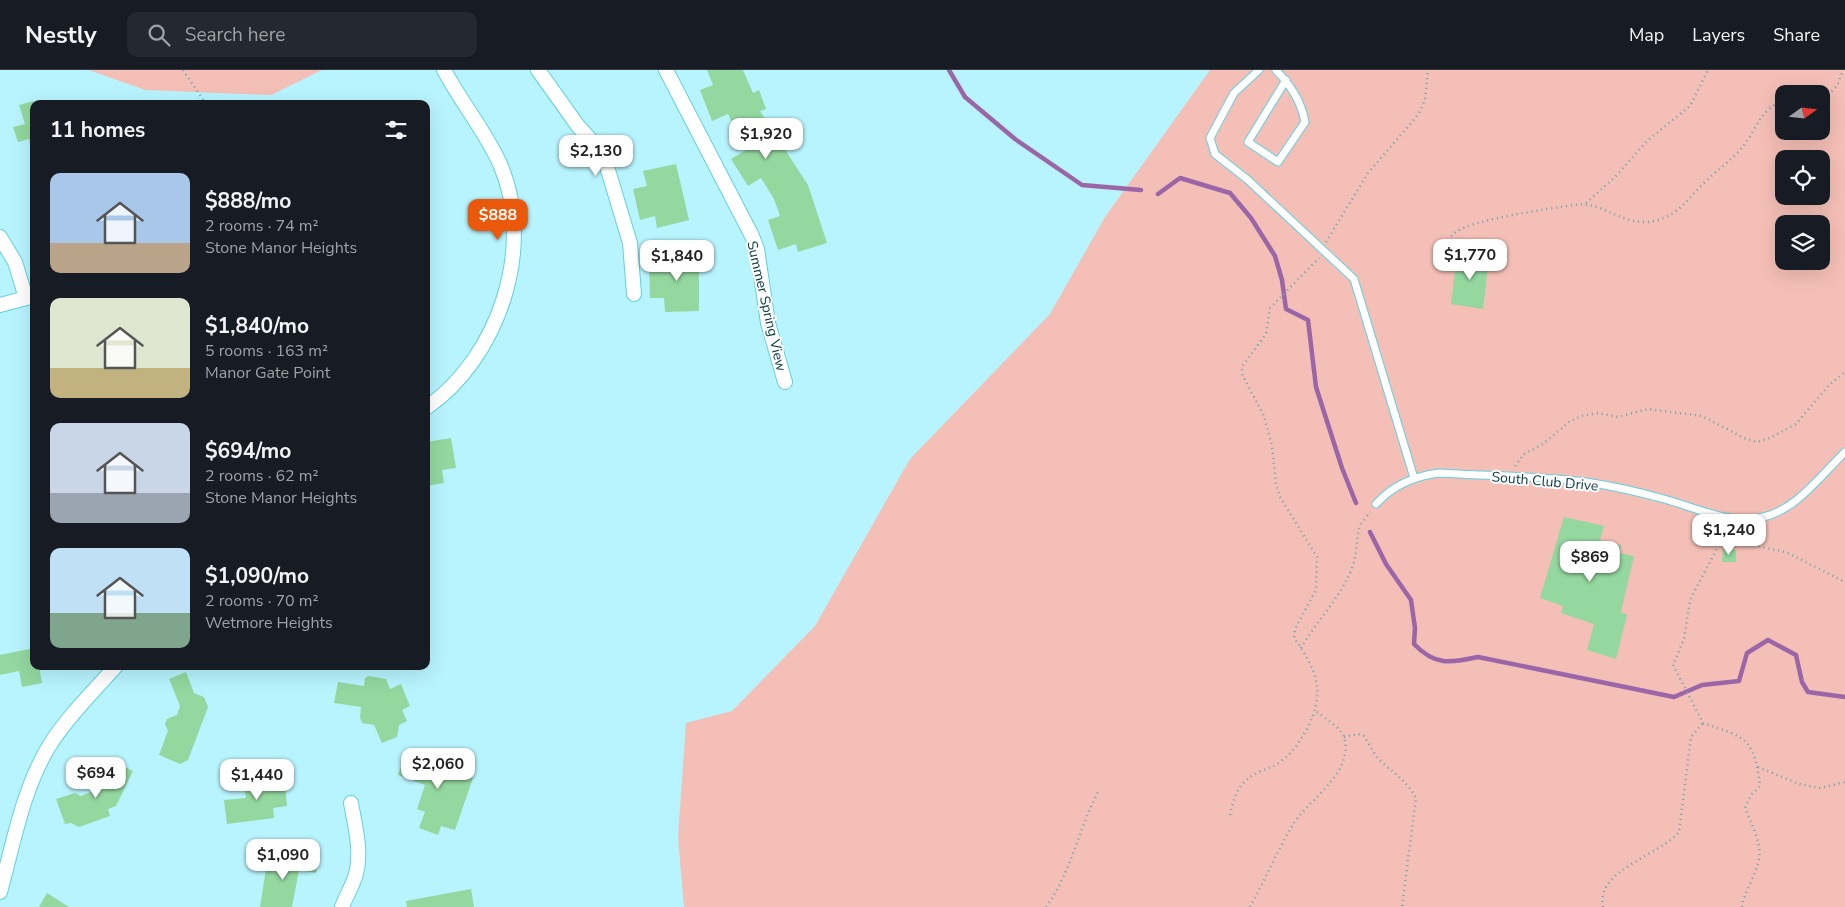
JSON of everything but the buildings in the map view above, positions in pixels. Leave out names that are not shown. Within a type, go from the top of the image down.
[{"type":"street","points":[[430,405],[450,388],[486,343],[505,295],[513,242],[508,186],[500,165],[444,70]]},
{"type":"street","points":[[538,70],[578,126],[598,148],[605,160],[630,243],[634,294]]},
{"type":"street","name":"Summer Spring View","points":[[666,70],[757,249],[768,323],[785,382]]},
{"type":"street","points":[[0,238],[15,262],[30,297],[0,304]]},
{"type":"street","points":[[0,892],[28,789],[41,761],[72,715],[112,670]]},
{"type":"street","points":[[342,907],[356,874],[358,857],[358,836],[351,804]]},
{"type":"lane","points":[[1259,70],[1234,92],[1210,138],[1215,154],[1248,180],[1354,279],[1414,478]]},
{"type":"lane","points":[[1276,70],[1286,80],[1302,105],[1305,122],[1278,162],[1248,142],[1286,80]]},
{"type":"lane","name":"South Club Drive","points":[[1376,504],[1394,486],[1414,478],[1439,473],[1586,482],[1662,499],[1729,518],[1759,518],[1774,514],[1789,505],[1816,483],[1845,452]]},
{"type":"path","points":[[183,70],[203,100]]},
{"type":"path","points":[[1230,815],[1235,794],[1244,782],[1280,763],[1296,750],[1316,711],[1318,694],[1313,669],[1294,638],[1295,629],[1316,590],[1317,557],[1280,497],[1276,485],[1272,446],[1264,416],[1242,374],[1242,367],[1266,334],[1270,308],[1319,258],[1368,173],[1418,115],[1425,100],[1428,70]]},
{"type":"path","points":[[1586,203],[1615,177],[1647,141],[1690,106],[1708,70]]},
{"type":"path","points":[[1830,93],[1837,86],[1842,70]]},
{"type":"path","points":[[1437,256],[1448,240],[1458,231],[1475,224],[1586,203],[1640,223],[1658,220],[1676,212],[1687,203],[1703,183],[1739,151],[1755,130],[1764,113],[1771,105],[1775,104]]},
{"type":"path","points":[[1494,476],[1516,466],[1524,454],[1543,444],[1569,422],[1581,416],[1598,413],[1618,417],[1648,409],[1702,416],[1744,438],[1757,442],[1770,438],[1796,424],[1829,385],[1845,372]]},
{"type":"path","points":[[1301,648],[1316,622],[1343,589],[1352,570],[1359,539],[1359,527],[1376,504]]},
{"type":"path","points":[[1742,907],[1743,900],[1760,860],[1760,842],[1746,808],[1751,794],[1760,786],[1758,767],[1749,744],[1734,733],[1703,723],[1674,665],[1684,639],[1690,600],[1722,540],[1786,552],[1845,582]]},
{"type":"path","points":[[1250,907],[1294,823],[1328,788],[1340,767],[1345,749],[1344,737],[1341,731],[1316,711]]},
{"type":"path","points":[[1603,907],[1601,899],[1603,891],[1610,880],[1670,842],[1679,832],[1691,737],[1703,723]]},
{"type":"path","points":[[1344,737],[1358,734],[1364,736],[1382,763],[1401,776],[1416,798],[1402,907]]},
{"type":"path","points":[[1758,767],[1799,784],[1820,788],[1845,782]]},
{"type":"path","points":[[1046,907],[1062,881],[1098,792]]},
{"type":"shaded area","points":[[89,70],[322,70],[271,95],[145,90]]},
{"type":"shaded area","points":[[1210,70],[1845,70],[1845,907],[684,907],[678,837],[686,723],[732,711],[815,626],[910,459],[1050,314],[1105,217]]},
{"type":"waterway","points":[[949,70],[965,97],[1015,139],[1082,185],[1141,190]]},
{"type":"waterway","points":[[1158,194],[1180,178],[1230,193],[1251,218],[1275,256],[1282,280],[1286,309],[1308,320],[1316,387],[1342,468],[1356,503]]},
{"type":"waterway","points":[[1370,532],[1386,564],[1411,600],[1415,628],[1414,644],[1436,659],[1459,661],[1478,657],[1674,697],[1702,685],[1739,681],[1747,653],[1768,640],[1796,655],[1802,682],[1808,692],[1845,697]]}]
